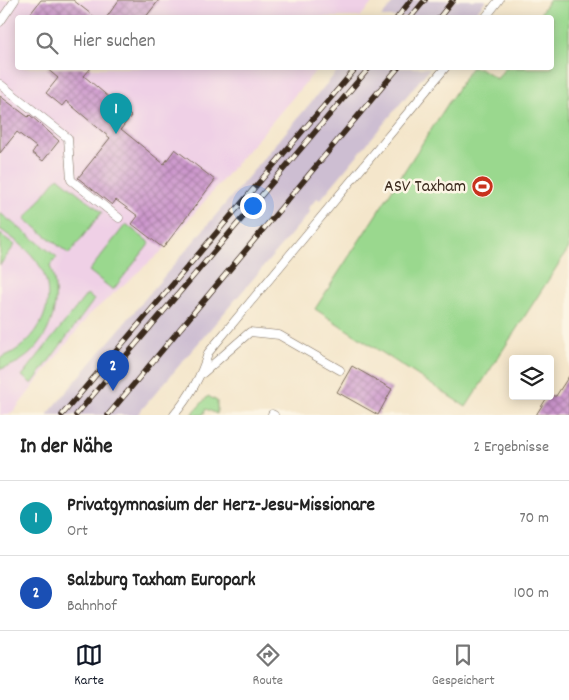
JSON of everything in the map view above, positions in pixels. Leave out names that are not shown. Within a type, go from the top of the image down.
[{"type":"lane","points":[[0,22],[15,0]]},
{"type":"lane","points":[[487,15],[499,0]]},
{"type":"lane","points":[[174,415],[188,398],[202,374],[208,353],[443,70]]},
{"type":"lane","points":[[0,84],[68,138],[71,180],[119,218]]},
{"type":"lane","points":[[202,374],[250,332],[279,335],[340,370]]},
{"type":"shaded area","points":[[0,0],[375,0],[362,15],[15,15],[15,70],[316,70],[161,252],[89,315],[15,410],[7,415],[0,415]]},
{"type":"shaded area","points":[[396,0],[486,0],[474,15],[383,15]]},
{"type":"shaded area","points":[[338,70],[428,70],[320,200],[317,198],[308,209],[310,212],[137,415],[47,415]]},
{"type":"green space","name":"ASV Taxham","points":[[549,0],[569,0],[569,248],[466,407],[315,309],[470,70],[483,70],[497,79],[504,70],[554,70],[554,15],[539,15]]},
{"type":"green space","points":[[58,177],[102,212],[69,254],[25,219]]},
{"type":"green space","points":[[0,213],[57,257],[50,266],[55,298],[53,314],[48,329],[40,343],[29,354],[16,363],[0,369],[0,358],[26,342],[36,330],[43,317],[47,303],[47,288],[43,273],[35,259],[0,229]]},
{"type":"green space","points":[[126,224],[150,243],[113,290],[89,271]]},
{"type":"green space","points":[[0,234],[15,245],[0,265]]},
{"type":"green space","points":[[87,294],[94,300],[32,384],[22,376]]},
{"type":"green space","points":[[208,396],[217,401],[217,414],[206,409],[203,415],[191,415]]},
{"type":"building","points":[[41,0],[73,0],[92,15],[29,15]]},
{"type":"building","points":[[119,0],[159,0],[147,15],[108,15]]},
{"type":"building","points":[[48,70],[89,70],[84,76],[131,116],[121,129],[164,164],[175,149],[215,180],[163,248],[132,224],[138,216],[116,200],[112,205],[78,178],[110,138],[66,101],[62,106],[46,93],[58,78]]},
{"type":"building","points":[[0,96],[28,117],[30,115],[59,141],[43,161],[32,153],[36,147],[17,132],[0,153]]},
{"type":"building","points":[[352,366],[392,389],[378,415],[337,392]]},
{"type":"building","points":[[569,376],[569,415],[536,415],[545,400],[554,400],[554,396],[556,396]]},
{"type":"railway","points":[[399,15],[411,0]]},
{"type":"railway","points":[[412,15],[425,0]]},
{"type":"railway","points":[[441,15],[453,0]]},
{"type":"railway","points":[[62,415],[354,70]]},
{"type":"railway","points":[[76,415],[367,70]]},
{"type":"railway","points":[[108,415],[396,70]]},
{"type":"place","name":"Privatgymnasium der Herz-Jesu-Missionare","points":[[116,134]]},
{"type":"place","name":"ASV Taxham","points":[[482,187]]},
{"type":"place","name":"Salzburg Taxham Europark","points":[[113,391]]}]
